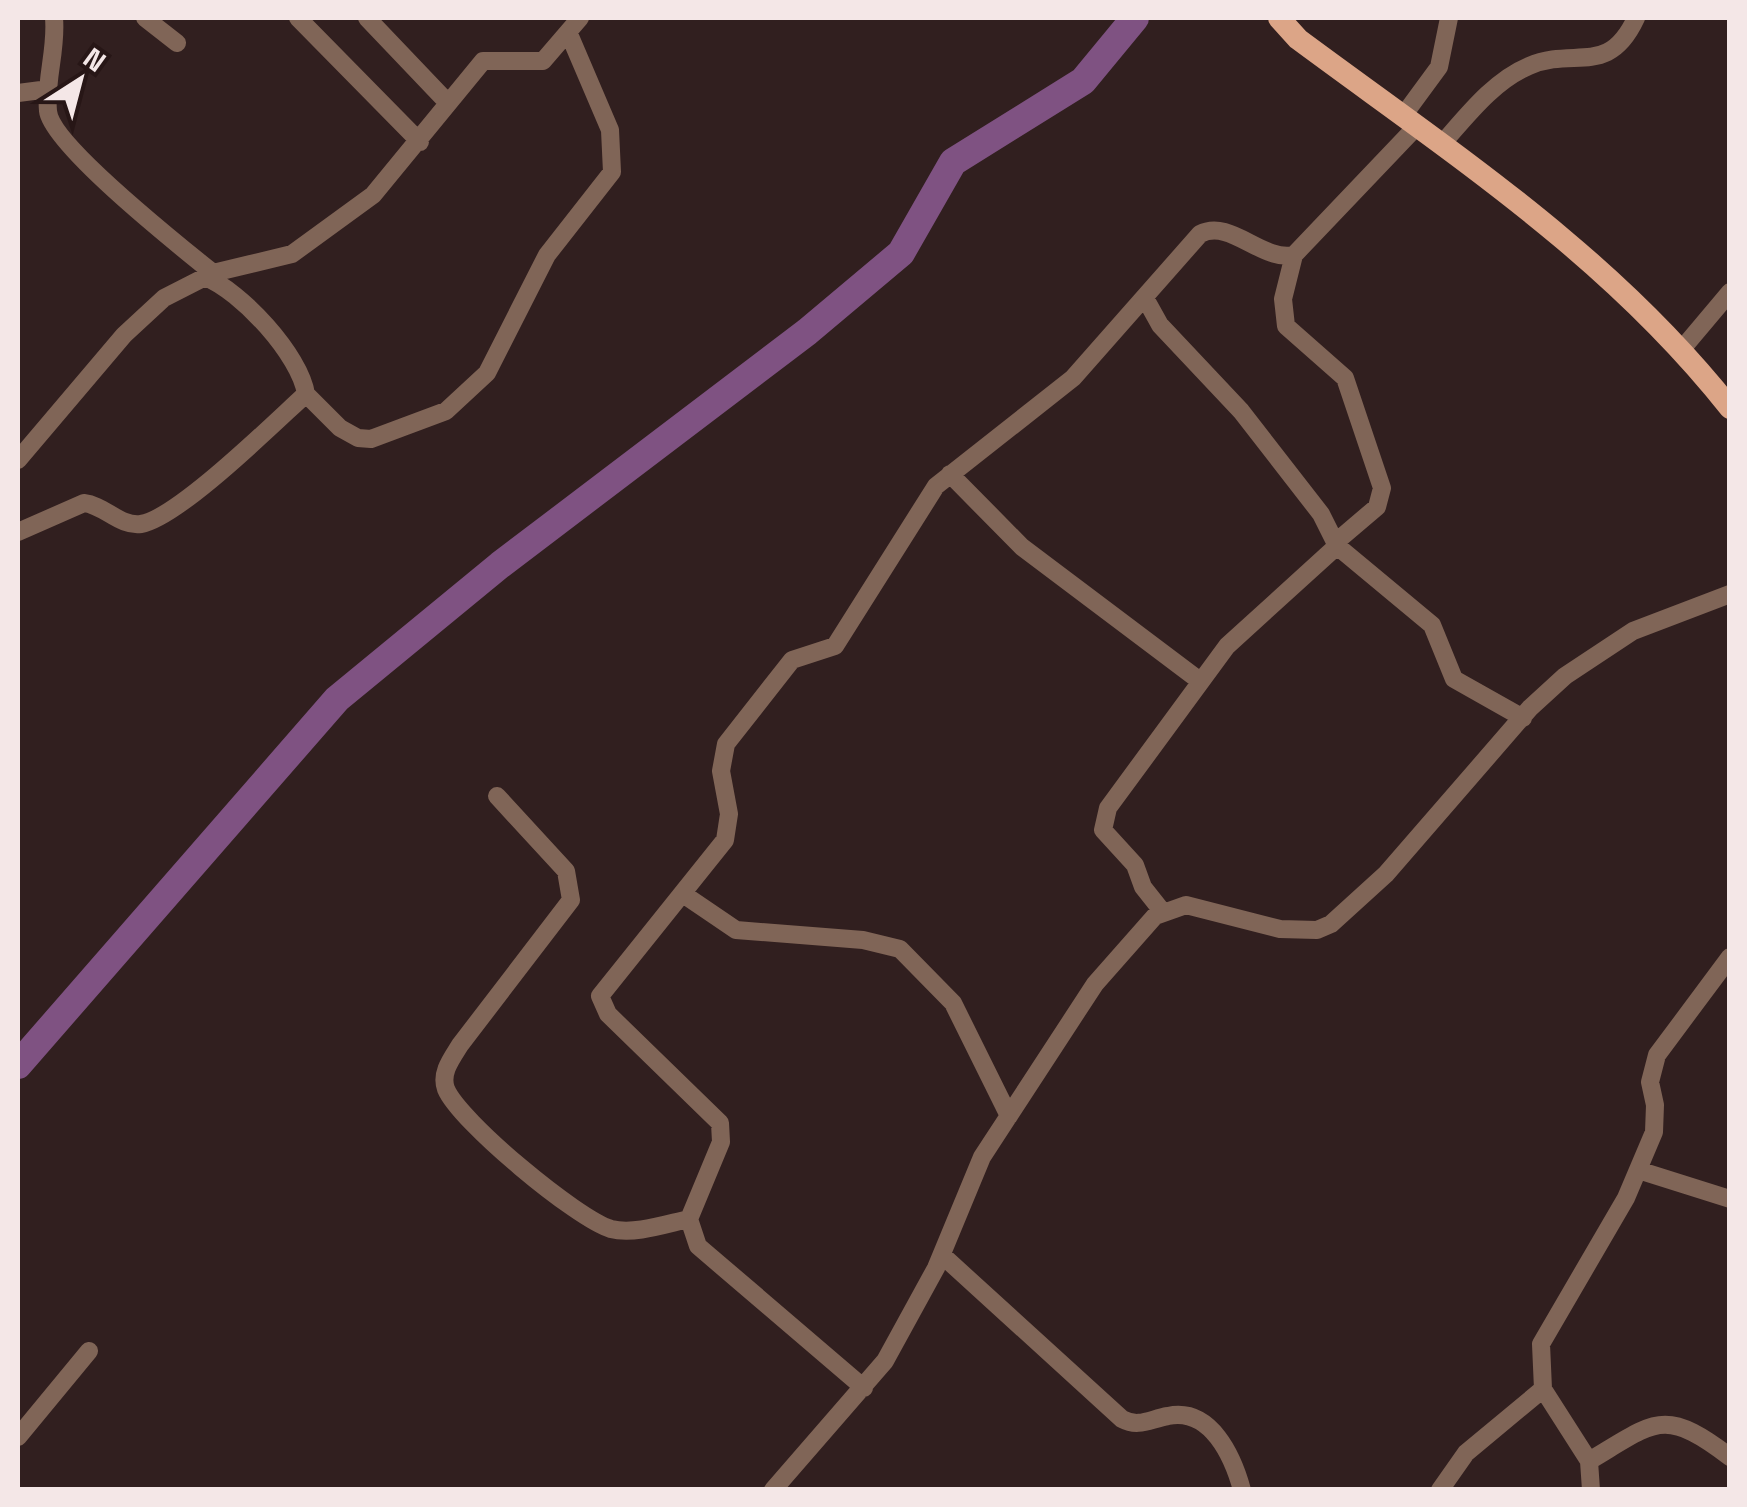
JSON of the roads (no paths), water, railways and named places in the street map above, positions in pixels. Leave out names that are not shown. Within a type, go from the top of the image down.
[{"type":"main road","points":[[1279,18],[1298,39],[1569,239],[1682,349],[1730,408]]},
{"type":"street","points":[[145,18],[176,43]]},
{"type":"street","points":[[298,18],[420,142]]},
{"type":"street","points":[[367,18],[448,104]]},
{"type":"street","points":[[18,460],[124,336],[164,298],[209,275],[292,254],[373,195],[483,60],[543,62],[580,18]]},
{"type":"street","points":[[1162,912],[1143,886],[1135,865],[1102,824],[1108,808],[1228,646],[1377,507],[1382,488],[1344,378],[1286,326],[1283,298],[1294,255],[1410,122],[1439,67],[1449,18]]},
{"type":"street","points":[[1441,144],[1483,99],[1516,73],[1532,64],[1605,56],[1623,40],[1636,18]]},
{"type":"street","points":[[56,19],[48,114],[74,150],[209,275],[252,307],[302,380],[306,394],[351,436],[371,439],[446,411],[487,374],[547,255],[612,172],[610,130],[569,34]]},
{"type":"street","points":[[18,93],[49,89]]},
{"type":"street","points":[[864,1388],[698,1246],[688,1219],[721,1142],[720,1123],[608,1014],[600,996],[725,840],[728,814],[721,771],[726,744],[792,660],[835,646],[917,510],[950,474],[1058,392],[1205,230],[1216,230],[1282,257],[1294,255]]},
{"type":"street","points":[[1682,349],[1730,292]]},
{"type":"street","points":[[1145,298],[1160,325],[1240,411],[1337,544],[1425,616],[1454,679],[1522,718]]},
{"type":"street","points":[[18,532],[84,503],[128,523],[156,518],[208,480],[306,394]]},
{"type":"street","points":[[950,474],[1022,547],[1200,681]]},
{"type":"street","points":[[773,1490],[885,1361],[942,1255],[982,1158],[1095,984],[1162,912],[1186,905],[1280,930],[1316,930],[1331,924],[1386,874],[1522,718],[1565,676],[1633,631],[1730,594]]},
{"type":"street","points":[[497,796],[566,870],[571,900],[460,1046],[446,1068],[446,1088],[466,1115],[578,1214],[623,1230],[688,1219]]},
{"type":"street","points":[[683,894],[736,930],[863,940],[900,949],[953,1003],[1010,1116]]},
{"type":"street","points":[[1591,1490],[1589,1461],[1543,1389],[1540,1355],[1546,1332],[1594,1255],[1638,1170],[1656,1118],[1650,1082],[1657,1054],[1730,957]]},
{"type":"street","points":[[1638,1170],[1730,1199]]},
{"type":"street","points":[[942,1255],[1122,1418],[1138,1425],[1174,1414],[1199,1421],[1230,1450],[1242,1490]]},
{"type":"street","points":[[18,1437],[88,1351]]},
{"type":"street","points":[[1440,1490],[1466,1454],[1543,1389]]},
{"type":"street","points":[[1589,1461],[1650,1425],[1665,1423],[1694,1432],[1730,1457]]},
{"type":"waterway","points":[[18,1065],[337,699],[500,565],[807,332],[901,253],[953,162],[1083,81],[1135,18]]}]
